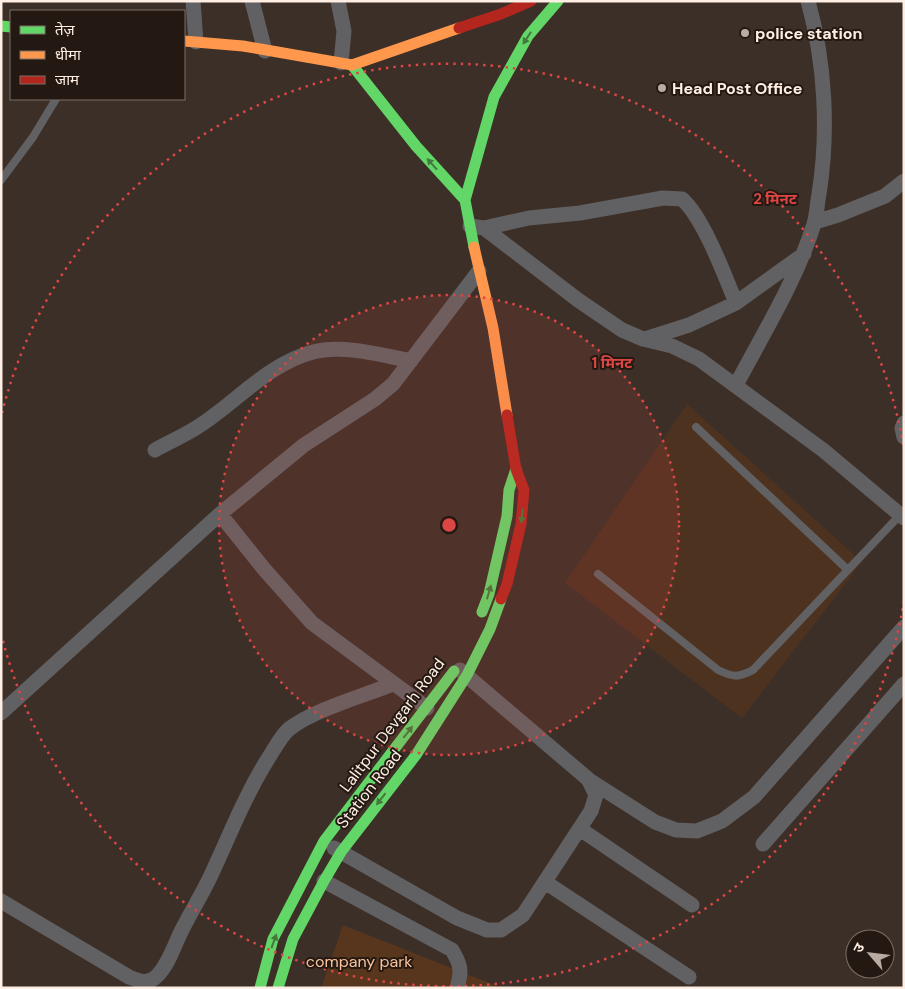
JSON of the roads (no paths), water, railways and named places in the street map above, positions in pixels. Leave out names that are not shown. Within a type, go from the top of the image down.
[{"type":"main road","points":[[190,42],[242,46],[346,64],[498,7],[531,1]]},
{"type":"main road","points":[[465,200],[494,97],[528,36],[558,1]]},
{"type":"main road","points":[[346,64],[465,200]]},
{"type":"main road","name":"Station Road","points":[[278,988],[293,939],[324,881],[341,852],[416,755],[461,667],[490,629],[507,584],[521,524],[524,490],[516,469],[493,328],[479,271],[477,227],[465,200]]},
{"type":"main road","points":[[479,621],[489,594],[507,516],[509,490],[516,469]]},
{"type":"main road","name":"Lalitpur Devgarh Road","points":[[260,988],[274,939],[324,841],[461,667]]},
{"type":"street","points":[[190,42],[193,1]]},
{"type":"street","points":[[252,1],[265,51]]},
{"type":"street","points":[[338,1],[344,31],[346,64]]},
{"type":"street","points":[[736,385],[788,289],[804,254],[815,222],[822,170],[824,125],[820,63],[814,24],[808,1]]},
{"type":"street","points":[[815,222],[838,215],[884,196],[904,182]]},
{"type":"street","points":[[477,227],[530,218],[580,213],[663,198],[682,199],[694,212],[736,303]]},
{"type":"street","points":[[477,227],[622,330],[644,339],[672,346],[699,359],[823,450],[902,517]]},
{"type":"street","points":[[644,339],[689,325],[736,303],[804,254]]},
{"type":"street","points":[[1,713],[220,514],[304,445],[375,399],[393,384],[479,271]]},
{"type":"street","points":[[155,450],[200,426],[261,379],[288,361],[314,351],[351,350],[411,361]]},
{"type":"street","points":[[904,423],[902,428],[904,437]]},
{"type":"street","points":[[220,514],[264,569],[312,623],[427,708]]},
{"type":"street","points":[[461,667],[588,779],[655,822],[676,830],[697,831],[722,821],[754,797],[904,627]]},
{"type":"street","points":[[1,901],[129,977],[140,982],[149,981],[157,976],[167,961],[212,874],[244,801],[264,765],[288,730],[305,719],[323,711],[393,684]]},
{"type":"street","points":[[764,844],[904,684]]},
{"type":"street","points":[[324,841],[457,918],[487,930],[502,930],[523,914],[591,811],[596,794],[588,779]]},
{"type":"street","points":[[580,829],[692,905]]},
{"type":"street","points":[[324,881],[452,950],[460,963],[460,978],[457,988]]},
{"type":"street","points":[[545,882],[689,977]]},
{"type":"lane","points":[[1,180],[33,137],[55,100]]},
{"type":"lane","points":[[696,427],[848,570]]},
{"type":"lane","points":[[598,574],[718,670],[730,675],[741,676],[753,670],[848,570],[902,517]]},
{"type":"place","name":"police station","points":[[745,33]]},
{"type":"place","name":"Head Post Office","points":[[662,88]]},
{"type":"park label","name":"company park","points":[[359,961]]}]
